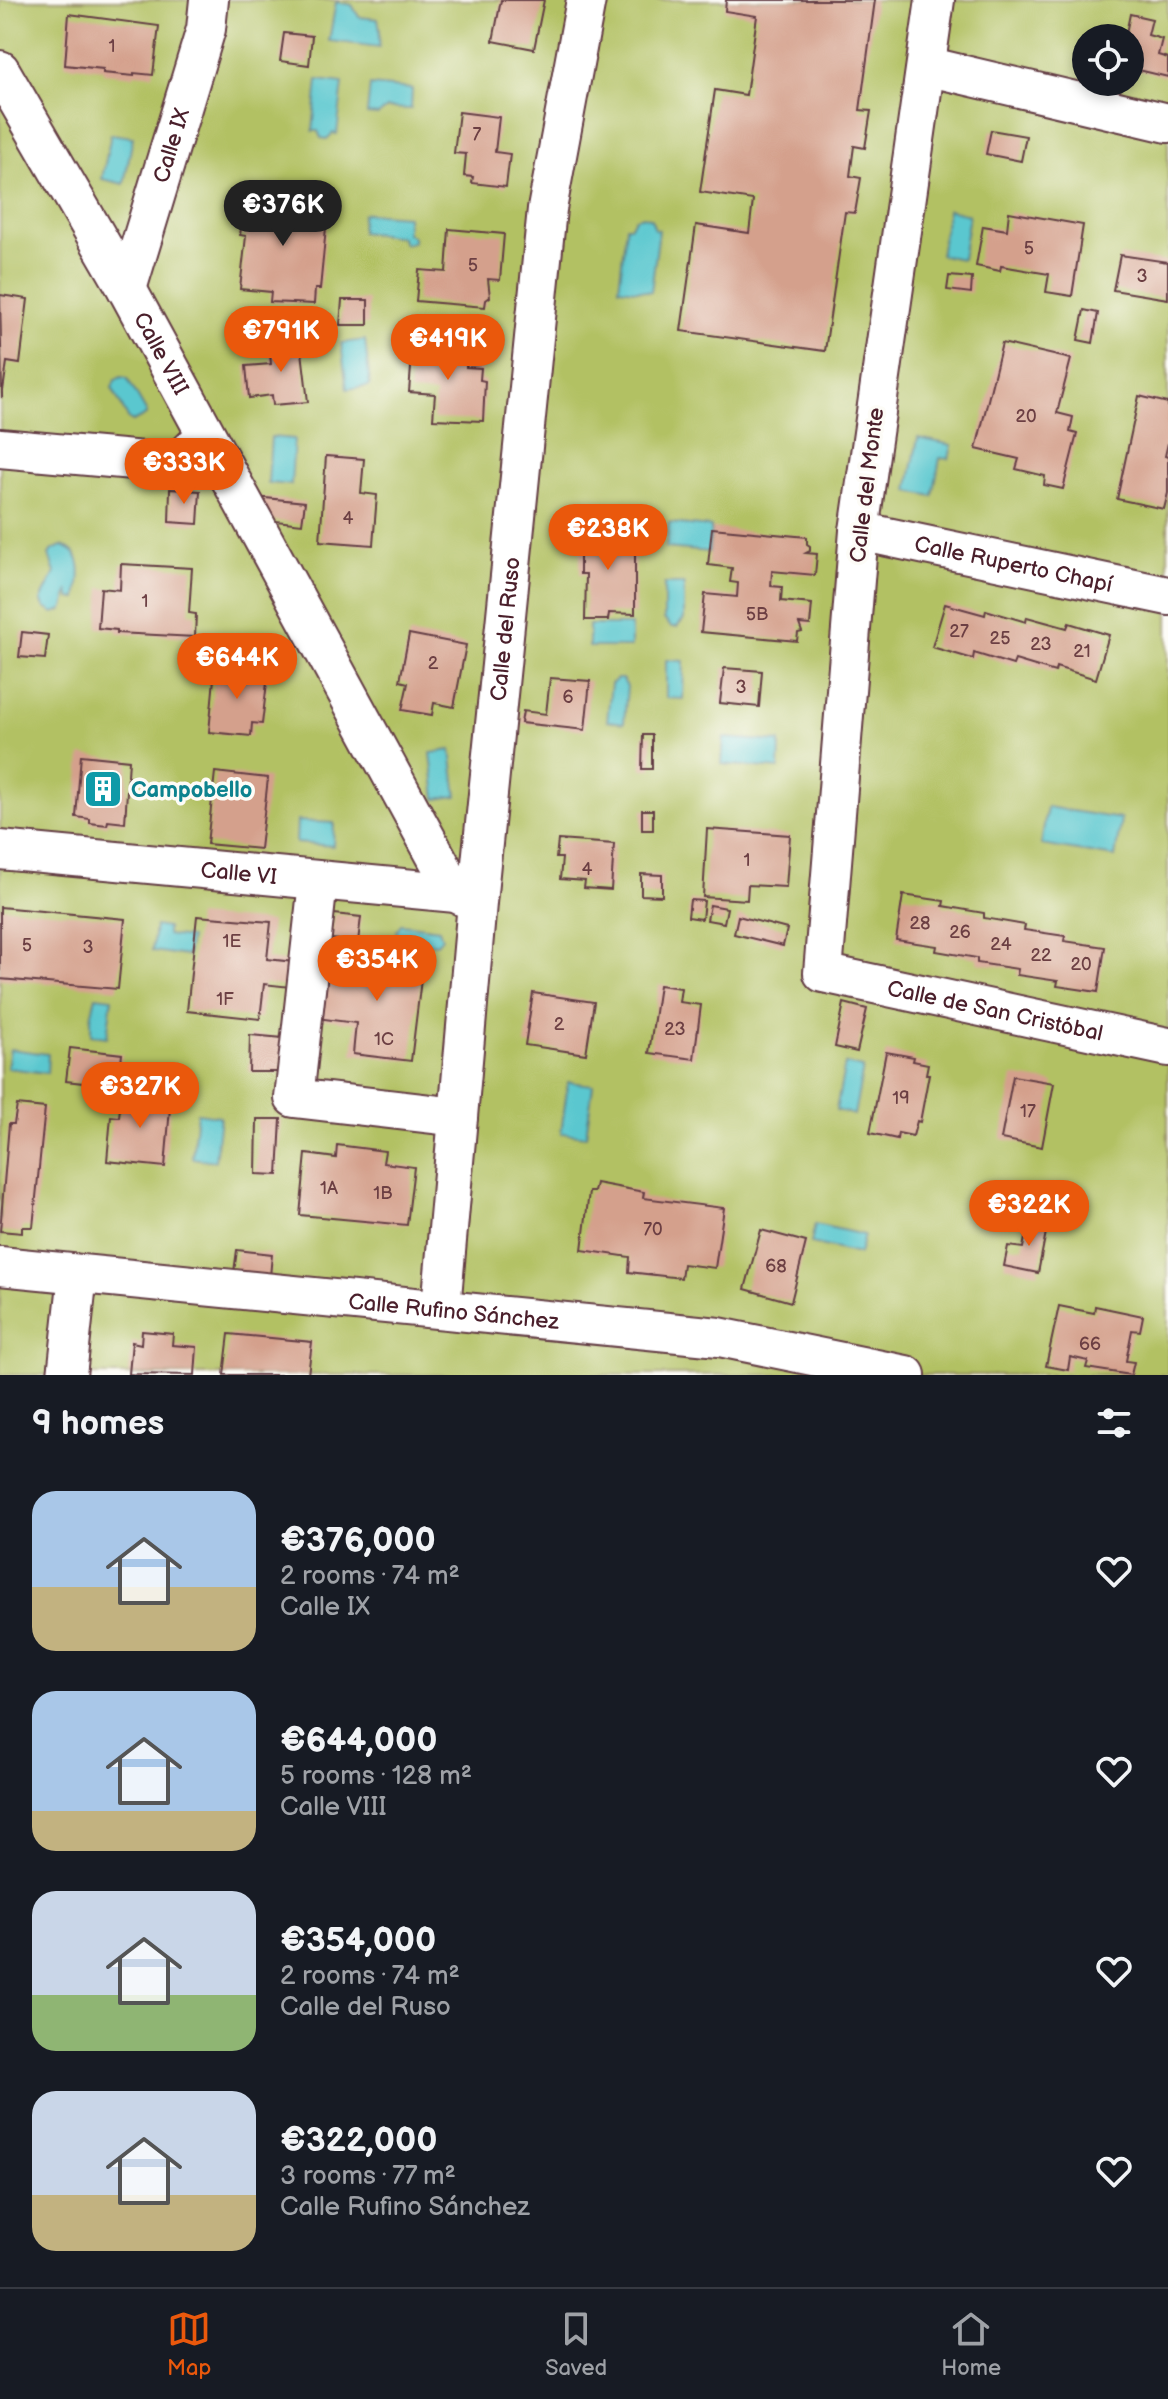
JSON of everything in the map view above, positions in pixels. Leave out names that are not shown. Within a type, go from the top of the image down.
[{"type":"street","name":"Calle IX","points":[[127,289],[206,29],[209,0]]},
{"type":"street","name":"Calle del Ruso","points":[[441,1308],[458,1117],[467,898],[547,209],[586,0]]},
{"type":"street","name":"Calle del Monte","points":[[823,973],[859,531],[935,0]]},
{"type":"street","points":[[926,66],[1168,123]]},
{"type":"street","name":"Calle VIII","points":[[0,70],[127,289],[467,898]]},
{"type":"street","points":[[0,448],[177,464],[206,435]]},
{"type":"street","name":"Calle Ruperto Chapí","points":[[859,531],[1168,596]]},
{"type":"street","name":"Calle VI","points":[[0,850],[467,898]]},
{"type":"street","points":[[318,882],[294,1098],[458,1117]]},
{"type":"street","name":"Calle de San Cristóbal","points":[[823,973],[1168,1047]]},
{"type":"street","name":"Calle Rufino Sánchez","points":[[0,1266],[719,1337],[906,1375]]},
{"type":"street","points":[[67,1375],[78,1274]]},
{"type":"green space","points":[[0,0],[1168,0],[1168,1375],[0,1375]]},
{"type":"water","points":[[336,2],[352,5],[359,17],[378,19],[379,47],[329,41]]},
{"type":"water","points":[[318,80],[343,83],[337,134],[333,133],[327,139],[321,138],[318,131],[313,131]]},
{"type":"water","points":[[370,85],[412,89],[411,109],[387,108],[378,115],[367,114]]},
{"type":"water","points":[[111,134],[133,137],[124,184],[102,179]]},
{"type":"water","points":[[948,209],[969,215],[962,259],[940,255]]},
{"type":"water","points":[[362,215],[407,216],[407,233],[413,237],[413,242],[405,244],[401,237],[361,232]]},
{"type":"water","points":[[644,216],[651,219],[655,229],[659,230],[651,292],[619,288],[626,226],[631,226],[635,218]]},
{"type":"water","points":[[365,340],[370,386],[347,389],[341,343]]},
{"type":"water","points":[[127,378],[146,411],[146,415],[133,422],[112,388],[115,380]]},
{"type":"water","points":[[271,437],[294,439],[291,485],[268,483]]},
{"type":"water","points":[[918,438],[952,445],[949,459],[940,458],[933,496],[908,491]]},
{"type":"water","points":[[669,523],[711,527],[709,552],[666,548]]},
{"type":"water","points":[[61,546],[69,549],[78,560],[79,583],[77,599],[70,598],[69,590],[63,610],[54,613],[45,608],[41,600],[55,573],[49,555]]},
{"type":"water","points":[[664,584],[684,584],[684,619],[677,627],[671,627],[664,619]]},
{"type":"water","points":[[589,625],[631,625],[631,647],[589,647]]},
{"type":"water","points":[[666,660],[684,661],[683,699],[666,698]]},
{"type":"water","points":[[622,679],[627,686],[624,723],[607,721],[611,684]]},
{"type":"water","points":[[724,738],[780,742],[779,769],[722,764]]},
{"type":"water","points":[[451,750],[457,796],[436,799],[431,753]]},
{"type":"water","points":[[1047,807],[1121,819],[1115,857],[1041,845]]},
{"type":"water","points":[[297,821],[334,823],[333,846],[296,843]]},
{"type":"water","points":[[401,924],[439,929],[442,938],[437,944],[400,940],[396,931]]},
{"type":"water","points":[[155,926],[167,928],[167,935],[190,938],[187,956],[152,951]]},
{"type":"water","points":[[96,996],[112,998],[107,1037],[91,1035]]},
{"type":"water","points":[[10,1049],[48,1054],[47,1073],[7,1068]]},
{"type":"water","points":[[845,1064],[863,1068],[854,1115],[836,1110]]},
{"type":"water","points":[[568,1082],[593,1085],[586,1136],[561,1133]]},
{"type":"water","points":[[197,1113],[220,1116],[215,1161],[192,1158]]},
{"type":"water","points":[[815,1224],[864,1235],[859,1254],[811,1243]]},
{"type":"building","points":[[501,0],[544,0],[534,49],[493,41]]},
{"type":"building","points":[[726,0],[875,0],[860,110],[871,111],[865,148],[854,146],[850,176],[861,178],[855,213],[845,212],[825,351],[681,331],[696,225],[749,233],[753,200],[700,192],[715,90],[746,95],[757,16],[725,11]]},
{"type":"building","points":[[69,14],[159,26],[153,75],[103,73],[103,69],[65,65]]},
{"type":"building","points":[[1130,14],[1152,19],[1148,35],[1162,39],[1158,55],[1168,58],[1168,77],[1144,71],[1144,24],[1128,24]]},
{"type":"building","points":[[284,33],[312,36],[309,65],[280,61]]},
{"type":"building","points":[[459,112],[499,117],[495,152],[510,154],[506,187],[472,183],[473,177],[464,176],[466,154],[454,153]]},
{"type":"building","points":[[991,130],[1026,136],[1021,161],[986,154]]},
{"type":"building","points":[[249,193],[286,198],[286,202],[328,207],[320,289],[315,289],[314,304],[270,302],[271,292],[240,289],[246,236],[240,235]]},
{"type":"building","points":[[1009,212],[1083,225],[1072,296],[1046,292],[1049,274],[1001,266],[1000,271],[976,266],[983,226],[1007,230]]},
{"type":"building","points":[[449,229],[504,234],[500,280],[488,279],[490,297],[485,307],[416,301],[419,270],[446,272]]},
{"type":"building","points":[[1120,255],[1168,262],[1168,299],[1113,290]]},
{"type":"building","points":[[949,276],[972,278],[971,293],[947,290]]},
{"type":"building","points":[[0,295],[28,299],[20,364],[7,362],[2,398]]},
{"type":"building","points":[[342,300],[368,300],[368,325],[340,325]]},
{"type":"building","points":[[1084,310],[1098,313],[1093,343],[1078,340]]},
{"type":"building","points":[[300,335],[308,402],[273,405],[272,395],[249,398],[246,366],[271,364],[270,354],[281,343],[281,336]]},
{"type":"building","points":[[413,343],[467,347],[466,367],[481,368],[480,380],[485,381],[483,421],[433,419],[435,394],[409,392]]},
{"type":"building","points":[[1002,343],[1071,359],[1057,413],[1073,417],[1070,432],[1077,434],[1063,489],[1044,485],[1045,476],[1016,469],[1019,459],[976,449]]},
{"type":"building","points":[[1139,396],[1168,403],[1165,456],[1168,457],[1168,493],[1164,509],[1117,499]]},
{"type":"building","points":[[326,456],[364,459],[361,493],[377,495],[373,545],[320,541]]},
{"type":"building","points":[[170,489],[200,491],[198,524],[169,522]]},
{"type":"building","points":[[255,497],[305,502],[302,524],[267,520]]},
{"type":"building","points":[[712,528],[807,537],[810,551],[806,553],[817,554],[815,575],[772,571],[771,586],[782,587],[781,601],[812,604],[810,625],[799,624],[802,632],[798,633],[797,641],[701,632],[705,594],[737,597],[738,583],[730,582],[732,568],[708,565]]},
{"type":"building","points":[[635,530],[635,614],[609,613],[608,620],[585,620],[586,574],[580,574],[580,531]]},
{"type":"building","points":[[121,564],[192,568],[189,613],[196,614],[195,637],[117,633],[117,630],[98,628],[101,588],[120,590]]},
{"type":"building","points":[[945,604],[985,615],[986,610],[1026,622],[1027,617],[1067,628],[1069,623],[1109,635],[1096,679],[1056,667],[1055,672],[1015,660],[1013,665],[974,653],[973,659],[932,647]]},
{"type":"building","points":[[22,632],[48,635],[45,659],[19,657]]},
{"type":"building","points":[[409,634],[466,645],[454,707],[434,703],[432,715],[402,710],[408,683],[400,681]]},
{"type":"building","points":[[215,668],[268,674],[262,724],[252,723],[251,736],[209,732]]},
{"type":"building","points":[[724,668],[762,671],[759,707],[720,703]]},
{"type":"building","points":[[550,678],[590,681],[585,730],[521,723],[523,711],[546,714]]},
{"type":"building","points":[[643,735],[652,735],[652,769],[642,769]]},
{"type":"building","name":"Campobello","points":[[81,755],[129,760],[125,823],[90,823],[90,819],[76,817]]},
{"type":"building","points":[[215,772],[268,778],[260,849],[207,844]]},
{"type":"building","points":[[642,810],[653,810],[653,830],[642,830]]},
{"type":"building","points":[[707,829],[790,835],[786,887],[748,885],[747,900],[703,897]]},
{"type":"building","points":[[558,840],[614,844],[611,890],[584,888],[585,881],[560,879],[562,858],[556,858]]},
{"type":"building","points":[[641,874],[662,875],[662,896],[641,895]]},
{"type":"building","points":[[903,895],[944,901],[943,906],[984,913],[984,918],[1025,925],[1024,930],[1065,936],[1064,941],[1105,947],[1098,992],[1057,986],[1058,981],[1017,975],[1018,969],[977,963],[977,958],[936,951],[937,946],[896,940]]},
{"type":"building","points":[[690,900],[704,901],[702,919],[688,917]]},
{"type":"building","points":[[710,905],[727,908],[724,923],[707,920]]},
{"type":"building","points":[[0,907],[125,919],[118,989],[0,979]]},
{"type":"building","points":[[334,914],[361,917],[358,942],[331,939]]},
{"type":"building","points":[[197,916],[271,922],[267,959],[294,962],[290,987],[264,984],[260,1019],[187,1011]]},
{"type":"building","points":[[738,916],[787,929],[783,946],[734,934]]},
{"type":"building","points":[[365,949],[424,955],[411,1061],[353,1054],[356,1023],[316,1018],[321,974],[362,979]]},
{"type":"building","points":[[659,985],[681,988],[679,1002],[701,1005],[694,1059],[649,1053]]},
{"type":"building","points":[[533,993],[594,1002],[586,1054],[525,1045]]},
{"type":"building","points":[[844,1003],[867,1009],[857,1052],[835,1047]]},
{"type":"building","points":[[250,1035],[283,1038],[282,1072],[249,1072]]},
{"type":"building","points":[[70,1048],[122,1054],[118,1087],[66,1081]]},
{"type":"building","points":[[886,1052],[914,1057],[913,1061],[928,1064],[920,1122],[917,1121],[913,1136],[898,1133],[897,1139],[870,1133]]},
{"type":"building","points":[[1013,1076],[1054,1083],[1042,1147],[1001,1139]]},
{"type":"building","points":[[122,1091],[171,1096],[165,1167],[107,1161],[111,1116],[119,1117]]},
{"type":"building","points":[[17,1105],[45,1108],[33,1227],[22,1227],[22,1233],[0,1231],[9,1124],[14,1124]]},
{"type":"building","points":[[257,1119],[281,1119],[278,1175],[256,1174]]},
{"type":"building","points":[[337,1145],[385,1151],[383,1163],[414,1167],[407,1225],[300,1215],[306,1154],[336,1158]]},
{"type":"building","points":[[596,1183],[644,1192],[643,1198],[724,1208],[715,1268],[683,1264],[681,1278],[629,1272],[630,1257],[582,1250],[589,1192],[594,1192]]},
{"type":"building","points":[[1029,1218],[1048,1222],[1038,1273],[1004,1266],[1008,1246],[1023,1248]]},
{"type":"building","points":[[761,1230],[806,1242],[791,1302],[745,1289]]},
{"type":"building","points":[[237,1250],[272,1254],[270,1277],[234,1272]]},
{"type":"building","points":[[1059,1306],[1094,1313],[1095,1306],[1143,1316],[1140,1331],[1132,1330],[1126,1361],[1134,1362],[1131,1375],[1086,1368],[1088,1361],[1070,1357],[1068,1370],[1046,1366]]},
{"type":"building","points":[[142,1331],[173,1334],[172,1345],[197,1347],[195,1375],[129,1374],[132,1342],[141,1344]]},
{"type":"building","points":[[229,1334],[312,1342],[308,1375],[224,1375]]},
{"type":"place","name":"Campobello","points":[[103,789]]}]
